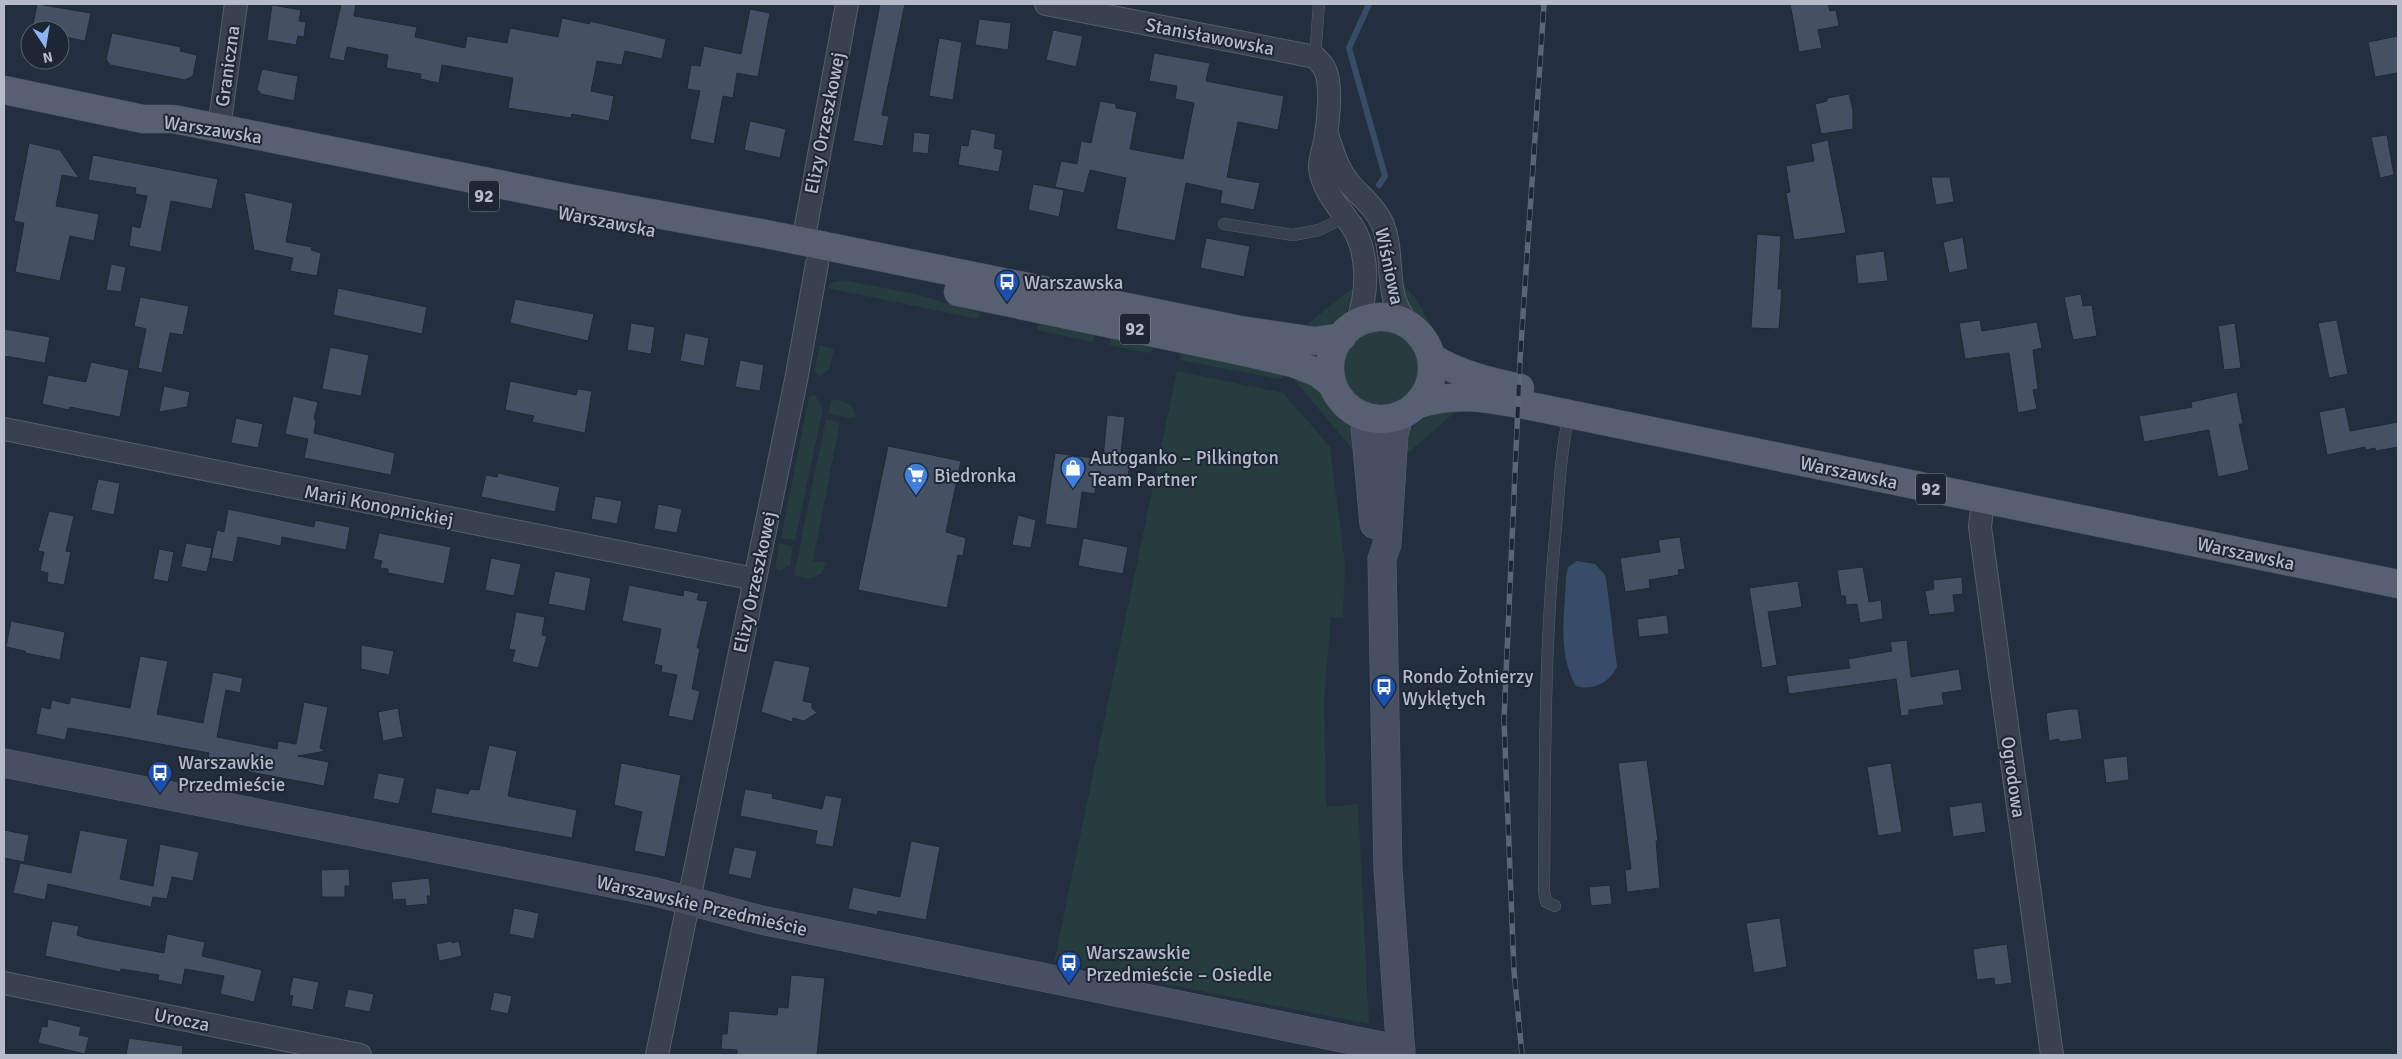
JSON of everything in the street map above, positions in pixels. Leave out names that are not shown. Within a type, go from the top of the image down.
[{"type":"main road","name":"Warszawska","points":[[4,90],[143,120],[172,119],[568,198],[819,258],[1231,349],[1307,368],[1318,373],[1333,385]]},
{"type":"main road","name":"Warszawska","points":[[143,120],[170,134],[819,258],[1240,330],[1315,341],[1349,331]]},
{"type":"main road","name":"92","points":[[1408,325],[1394,319],[1378,318],[1363,321],[1349,331],[1332,356],[1330,371],[1333,385],[1340,399],[1350,409],[1364,416],[1378,419],[1409,410]]},
{"type":"main road","points":[[1408,325],[1420,335],[1428,348],[1431,379],[1426,393],[1409,410]]},
{"type":"main road","name":"Warszawska","points":[[1430,357],[1455,371],[1505,384],[2398,567]]},
{"type":"main road","name":"Warszawska","points":[[1409,410],[1440,397],[1495,400],[2398,584]]},
{"type":"street","name":"Graniczna","points":[[219,128],[236,4]]},
{"type":"street","name":"Elizy Orzeszkowej","points":[[657,1055],[668,993],[689,900],[796,380],[819,258],[847,4]]},
{"type":"street","name":"Stanisławowska","points":[[1046,4],[1315,57]]},
{"type":"street","name":"Wiśniowa","points":[[1315,57],[1327,74],[1326,131],[1320,173],[1328,191],[1358,237],[1363,260],[1364,302],[1349,331]]},
{"type":"street","name":"Wiśniowa","points":[[1326,131],[1338,166],[1350,184],[1366,200],[1382,224],[1389,250],[1394,297],[1398,310],[1408,325]]},
{"type":"street","points":[[1401,1053],[1388,869],[1382,559],[1387,544],[1394,434],[1409,410]]},
{"type":"street","points":[[1364,416],[1375,544],[1382,559]]},
{"type":"street","name":"Marii Konopnickiej","points":[[4,429],[754,580]]},
{"type":"street","name":"Ogrodowa","points":[[1983,500],[1980,527],[2052,1055]]},
{"type":"street","name":"Warszawskie Przedmieście","points":[[4,762],[689,900],[780,924],[1401,1053]]},
{"type":"street","name":"Urocza","points":[[4,983],[360,1055]]},
{"type":"lane","points":[[1315,57],[1319,4]]},
{"type":"lane","points":[[1224,224],[1293,235],[1320,230],[1345,217]]},
{"type":"lane","points":[[1555,906],[1546,902],[1544,892],[1546,695],[1552,564],[1564,438],[1569,414]]},
{"type":"green space","points":[[843,280],[915,294],[980,313],[978,319],[827,288],[832,283]]},
{"type":"green space","points":[[1403,286],[1417,301],[1435,334],[1406,303],[1403,297]]},
{"type":"green space","points":[[1357,289],[1349,307],[1340,318],[1326,325],[1307,330],[1308,324],[1350,290]]},
{"type":"green space","points":[[1038,325],[1091,329],[1095,335],[1093,342],[1037,330]]},
{"type":"green space","points":[[1381,328],[1397,331],[1410,340],[1419,353],[1422,369],[1419,385],[1410,398],[1397,407],[1381,410],[1365,407],[1352,398],[1343,385],[1340,369],[1343,353],[1352,340],[1365,331]]},
{"type":"green space","points":[[1111,337],[1153,342],[1152,351],[1148,353],[1109,345]]},
{"type":"green space","points":[[820,345],[834,349],[830,368],[820,376],[814,371]]},
{"type":"green space","points":[[1181,350],[1285,371],[1283,378],[1279,379],[1180,360]]},
{"type":"green space","points":[[1177,371],[1283,393],[1330,447],[1345,564],[1343,618],[1331,617],[1324,698],[1326,807],[1358,804],[1369,1024],[1054,962]]},
{"type":"green space","points":[[1297,374],[1318,386],[1333,409],[1354,431],[1355,452],[1295,381]]},
{"type":"green space","points":[[815,395],[823,409],[795,540],[781,538],[809,397]]},
{"type":"green space","points":[[832,399],[850,405],[856,416],[852,418],[828,414]]},
{"type":"green space","points":[[1455,404],[1454,413],[1409,452],[1399,452],[1409,433],[1421,421]]},
{"type":"green space","points":[[826,419],[840,422],[813,561],[826,563],[821,574],[808,579],[794,575]]},
{"type":"green space","points":[[779,543],[793,546],[790,565],[779,571],[775,568]]},
{"type":"water","points":[[1577,561],[1595,564],[1605,575],[1617,667],[1605,681],[1589,687],[1576,686],[1566,660],[1564,647],[1566,578],[1568,567]]},
{"type":"building","points":[[37,4],[91,13],[85,41],[70,38],[70,20],[34,20]]},
{"type":"building","points":[[341,4],[356,4],[354,16],[417,27],[415,37],[465,48],[467,36],[507,43],[510,28],[558,37],[562,18],[590,24],[590,21],[666,39],[662,59],[625,51],[622,65],[597,61],[591,91],[614,96],[609,121],[572,114],[571,118],[508,108],[513,78],[442,65],[439,83],[420,79],[421,74],[386,68],[388,55],[347,47],[344,61],[329,58]]},
{"type":"building","points":[[880,4],[905,4],[882,115],[889,116],[883,146],[853,141]]},
{"type":"building","points":[[1790,4],[1828,4],[1830,11],[1836,10],[1839,26],[1818,30],[1822,48],[1799,52]]},
{"type":"building","points":[[272,5],[301,10],[299,21],[306,22],[304,37],[298,36],[296,45],[267,40]]},
{"type":"building","points":[[750,9],[770,13],[758,77],[737,73],[733,98],[723,96],[714,144],[690,139],[700,91],[687,89],[691,65],[700,66],[704,46],[741,54]]},
{"type":"building","points":[[979,19],[1011,23],[1008,50],[975,45]]},
{"type":"building","points":[[1053,30],[1083,36],[1076,67],[1046,60]]},
{"type":"building","points":[[112,33],[181,47],[180,51],[197,55],[193,76],[185,80],[110,65],[106,59]]},
{"type":"building","points":[[2398,36],[2398,73],[2375,77],[2368,42]]},
{"type":"building","points":[[939,38],[962,42],[953,100],[929,96]]},
{"type":"building","points":[[1154,53],[1210,63],[1206,81],[1284,96],[1278,130],[1238,122],[1227,177],[1260,183],[1254,210],[1220,203],[1222,191],[1186,183],[1175,241],[1116,229],[1126,178],[1090,170],[1084,193],[1055,187],[1061,161],[1077,164],[1081,141],[1091,143],[1100,101],[1116,104],[1116,108],[1137,112],[1130,149],[1183,159],[1194,103],[1175,99],[1177,86],[1149,81]]},
{"type":"building","points":[[262,69],[298,76],[294,101],[261,94],[257,89]]},
{"type":"building","points":[[1849,94],[1853,110],[1853,129],[1821,134],[1815,104],[1827,101],[1827,98]]},
{"type":"building","points":[[750,121],[786,129],[780,158],[744,150]]},
{"type":"building","points":[[971,129],[996,134],[994,148],[1003,150],[999,172],[958,165],[961,145],[968,146]]},
{"type":"building","points":[[914,132],[930,134],[928,154],[912,152]]},
{"type":"building","points":[[2387,135],[2394,175],[2380,178],[2371,137]]},
{"type":"building","points":[[1828,140],[1846,233],[1794,240],[1786,193],[1790,192],[1786,166],[1814,161],[1811,144]]},
{"type":"building","points":[[29,143],[60,150],[79,178],[62,175],[56,206],[99,214],[94,241],[70,236],[60,281],[15,272],[24,223],[14,221]]},
{"type":"building","points":[[93,155],[218,179],[212,209],[171,201],[161,252],[129,246],[132,226],[140,228],[147,196],[135,194],[136,188],[88,180]]},
{"type":"building","points":[[1931,177],[1950,177],[1954,202],[1936,205]]},
{"type":"building","points":[[1033,184],[1064,190],[1059,217],[1028,210]]},
{"type":"building","points":[[244,192],[293,203],[286,242],[312,247],[311,250],[321,253],[317,276],[290,271],[293,258],[254,250]]},
{"type":"building","points":[[1757,234],[1781,236],[1778,289],[1782,289],[1779,329],[1751,328]]},
{"type":"building","points":[[1963,237],[1968,269],[1949,273],[1943,242]]},
{"type":"building","points":[[1206,238],[1250,246],[1244,277],[1200,268]]},
{"type":"building","points":[[1884,251],[1888,281],[1858,284],[1855,255]]},
{"type":"building","points":[[111,264],[126,267],[121,292],[106,290]]},
{"type":"building","points":[[338,288],[427,307],[422,334],[333,315]]},
{"type":"building","points":[[2081,294],[2083,306],[2092,305],[2097,336],[2073,340],[2064,297]]},
{"type":"building","points":[[140,297],[189,306],[183,335],[170,333],[162,373],[138,368],[146,329],[134,326]]},
{"type":"building","points":[[515,299],[594,314],[588,341],[510,323]]},
{"type":"building","points":[[1980,320],[1982,331],[2037,322],[2042,348],[2033,350],[2038,389],[2033,390],[2037,409],[2018,413],[2009,353],[1965,359],[1959,323]]},
{"type":"building","points":[[2337,320],[2348,374],[2329,378],[2318,323]]},
{"type":"building","points":[[631,323],[655,327],[651,354],[627,350]]},
{"type":"building","points":[[2235,323],[2241,368],[2224,370],[2218,326]]},
{"type":"building","points":[[4,329],[50,337],[45,363],[4,356]]},
{"type":"building","points":[[685,333],[709,338],[704,366],[680,361]]},
{"type":"building","points":[[330,347],[369,355],[361,396],[322,389]]},
{"type":"building","points":[[740,360],[764,365],[760,391],[735,387]]},
{"type":"building","points":[[91,362],[129,370],[120,417],[70,407],[69,410],[42,404],[48,375],[86,382]]},
{"type":"building","points":[[510,381],[576,395],[578,389],[592,391],[585,433],[532,422],[534,416],[505,410]]},
{"type":"building","points":[[164,386],[190,392],[187,407],[159,412]]},
{"type":"building","points":[[2237,392],[2243,424],[2239,424],[2249,470],[2218,477],[2209,430],[2144,442],[2139,416],[2192,407],[2191,402]]},
{"type":"building","points":[[293,396],[318,402],[314,418],[316,422],[314,433],[395,453],[391,475],[304,458],[308,439],[285,434]]},
{"type":"building","points":[[2345,407],[2350,431],[2398,422],[2398,447],[2376,451],[2375,448],[2366,450],[2365,447],[2327,455],[2319,412]]},
{"type":"building","name":"Autoganko – Pilkington Team Partner","points":[[1107,415],[1125,417],[1120,462],[1130,463],[1127,486],[1096,482],[1095,494],[1082,492],[1077,529],[1045,524],[1055,453],[1103,459]]},
{"type":"building","points":[[236,418],[263,424],[258,448],[231,443]]},
{"type":"building","name":"Biedronka","points":[[888,446],[961,461],[946,532],[966,538],[963,556],[958,555],[947,608],[858,590]]},
{"type":"building","points":[[498,473],[560,487],[555,512],[481,497],[486,475],[497,477]]},
{"type":"building","points":[[98,479],[120,483],[114,515],[91,510]]},
{"type":"building","points":[[595,496],[622,501],[617,524],[591,519]]},
{"type":"building","points":[[658,504],[682,509],[677,533],[654,529]]},
{"type":"building","points":[[228,509],[314,527],[315,520],[350,527],[346,550],[282,537],[281,546],[238,537],[233,562],[211,558],[217,530],[224,532]]},
{"type":"building","points":[[49,511],[74,516],[66,551],[71,552],[64,585],[47,582],[48,573],[40,571],[44,552],[38,551]]},
{"type":"building","points":[[1018,515],[1036,520],[1031,548],[1012,545]]},
{"type":"building","points":[[379,533],[451,547],[444,584],[388,573],[388,569],[380,568],[382,561],[373,559]]},
{"type":"building","points":[[1680,537],[1685,569],[1678,570],[1679,575],[1649,580],[1650,588],[1625,592],[1620,558],[1660,552],[1658,540]]},
{"type":"building","points":[[1083,538],[1128,547],[1123,574],[1078,566]]},
{"type":"building","points":[[186,543],[212,548],[207,572],[181,567]]},
{"type":"building","points":[[159,549],[174,552],[168,582],[153,579]]},
{"type":"building","points":[[491,558],[521,564],[514,596],[485,590]]},
{"type":"building","points":[[1863,567],[1869,602],[1881,600],[1883,619],[1860,623],[1857,604],[1846,605],[1845,596],[1841,596],[1837,570]]},
{"type":"building","points":[[555,571],[591,578],[585,611],[548,604]]},
{"type":"building","points":[[1962,577],[1963,594],[1953,595],[1955,612],[1929,615],[1925,591],[1934,589],[1933,580]]},
{"type":"building","points":[[1798,581],[1802,607],[1768,612],[1777,665],[1762,668],[1749,588]]},
{"type":"building","points":[[629,585],[683,596],[684,590],[699,593],[697,600],[708,601],[697,648],[700,648],[692,689],[700,691],[693,721],[668,716],[677,675],[661,672],[662,666],[654,664],[661,629],[622,621]]},
{"type":"building","points":[[516,612],[545,617],[542,635],[547,636],[538,668],[512,662],[515,650],[509,649]]},
{"type":"building","points":[[1667,615],[1669,634],[1639,637],[1637,619]]},
{"type":"building","points":[[11,621],[65,632],[60,660],[6,647]]},
{"type":"building","points":[[1907,640],[1911,677],[1959,669],[1962,690],[1942,693],[1944,705],[1909,710],[1909,715],[1901,716],[1896,679],[1789,694],[1786,676],[1850,668],[1848,659],[1892,651],[1890,642]]},
{"type":"building","points":[[361,645],[394,651],[389,675],[361,669]]},
{"type":"building","points":[[140,656],[168,661],[157,714],[203,723],[213,672],[243,678],[240,693],[226,690],[217,737],[277,749],[278,741],[296,744],[304,702],[328,707],[320,748],[326,751],[298,756],[329,762],[324,786],[207,764],[209,753],[122,737],[68,728],[65,740],[36,734],[41,707],[50,709],[52,700],[69,704],[71,697],[130,708]]},
{"type":"building","points":[[774,660],[810,667],[803,701],[812,703],[812,708],[817,713],[804,721],[793,718],[792,722],[761,712]]},
{"type":"building","points":[[398,708],[403,737],[383,741],[378,712]]},
{"type":"building","points":[[2078,709],[2082,739],[2059,742],[2059,739],[2049,741],[2046,713]]},
{"type":"building","points":[[489,745],[517,751],[508,796],[577,810],[572,838],[431,813],[436,788],[468,794],[470,789],[479,790]]},
{"type":"building","points":[[2127,756],[2129,780],[2106,783],[2103,759]]},
{"type":"building","points":[[1647,760],[1658,841],[1656,841],[1660,888],[1627,892],[1625,870],[1631,869],[1618,763]]},
{"type":"building","points":[[621,763],[681,775],[665,857],[634,851],[642,812],[614,805]]},
{"type":"building","points":[[1891,763],[1902,832],[1878,836],[1867,767]]},
{"type":"building","points":[[378,773],[405,778],[399,804],[373,799]]},
{"type":"building","points":[[745,789],[773,794],[772,798],[822,809],[825,795],[842,798],[833,847],[815,844],[817,831],[740,816]]},
{"type":"building","points":[[1982,802],[1986,832],[1953,837],[1949,807]]},
{"type":"building","points":[[4,830],[29,835],[24,862],[4,858]]},
{"type":"building","points":[[80,830],[128,839],[120,879],[153,886],[160,844],[199,852],[193,881],[172,877],[167,899],[153,897],[151,907],[48,884],[45,900],[13,893],[20,863],[71,873]]},
{"type":"building","points":[[911,841],[940,847],[926,920],[878,911],[877,915],[848,909],[853,887],[900,897]]},
{"type":"building","points":[[734,847],[757,851],[751,879],[728,874]]},
{"type":"building","points":[[349,869],[350,886],[345,886],[345,897],[322,897],[321,870]]},
{"type":"building","points":[[429,878],[431,896],[427,896],[428,904],[406,906],[405,899],[393,900],[391,882]]},
{"type":"building","points":[[1610,885],[1612,904],[1591,906],[1589,887]]},
{"type":"building","points":[[514,908],[539,913],[534,939],[509,934]]},
{"type":"building","points":[[1780,918],[1787,967],[1754,973],[1746,923]]},
{"type":"building","points":[[52,921],[79,926],[77,935],[85,938],[164,953],[167,934],[205,942],[202,956],[262,970],[254,1002],[220,994],[224,976],[185,969],[182,985],[158,980],[159,975],[121,969],[120,972],[45,956]]},
{"type":"building","points":[[452,941],[452,943],[459,941],[462,956],[439,961],[436,944]]},
{"type":"building","points":[[2007,944],[2012,983],[1995,985],[1994,978],[1977,980],[1973,949]]},
{"type":"building","points":[[791,975],[825,978],[817,1055],[737,1055],[737,1050],[721,1049],[722,1034],[727,1034],[729,1011],[777,1015],[778,1007],[788,1008]]},
{"type":"building","points":[[293,977],[319,982],[313,1010],[291,1006],[293,996],[289,995]]},
{"type":"building","points":[[348,989],[374,994],[370,1012],[344,1007]]},
{"type":"building","points":[[494,992],[512,996],[508,1014],[490,1010]]},
{"type":"building","points":[[48,1019],[81,1027],[79,1035],[89,1037],[85,1054],[38,1043],[42,1026],[47,1027]]},
{"type":"building","points":[[129,1038],[183,1046],[182,1055],[126,1055]]},
{"type":"waterway","points":[[1369,4],[1349,48],[1385,176],[1379,185]]},
{"type":"railway","points":[[1522,1055],[1514,971],[1504,720],[1520,360],[1544,4]]},
{"type":"place","name":"Warszawska","points":[[1007,303]]},
{"type":"place","name":"Autoganko – Pilkington Team Partner","points":[[1073,489]]},
{"type":"place","name":"Biedronka","points":[[916,496]]},
{"type":"place","name":"Rondo Żołnierzy Wyklętych","points":[[1384,708]]},
{"type":"place","name":"Warszawkie Przedmieście","points":[[160,794]]},
{"type":"place","name":"Warszawskie Przedmieście – Osiedle","points":[[1069,984]]}]
